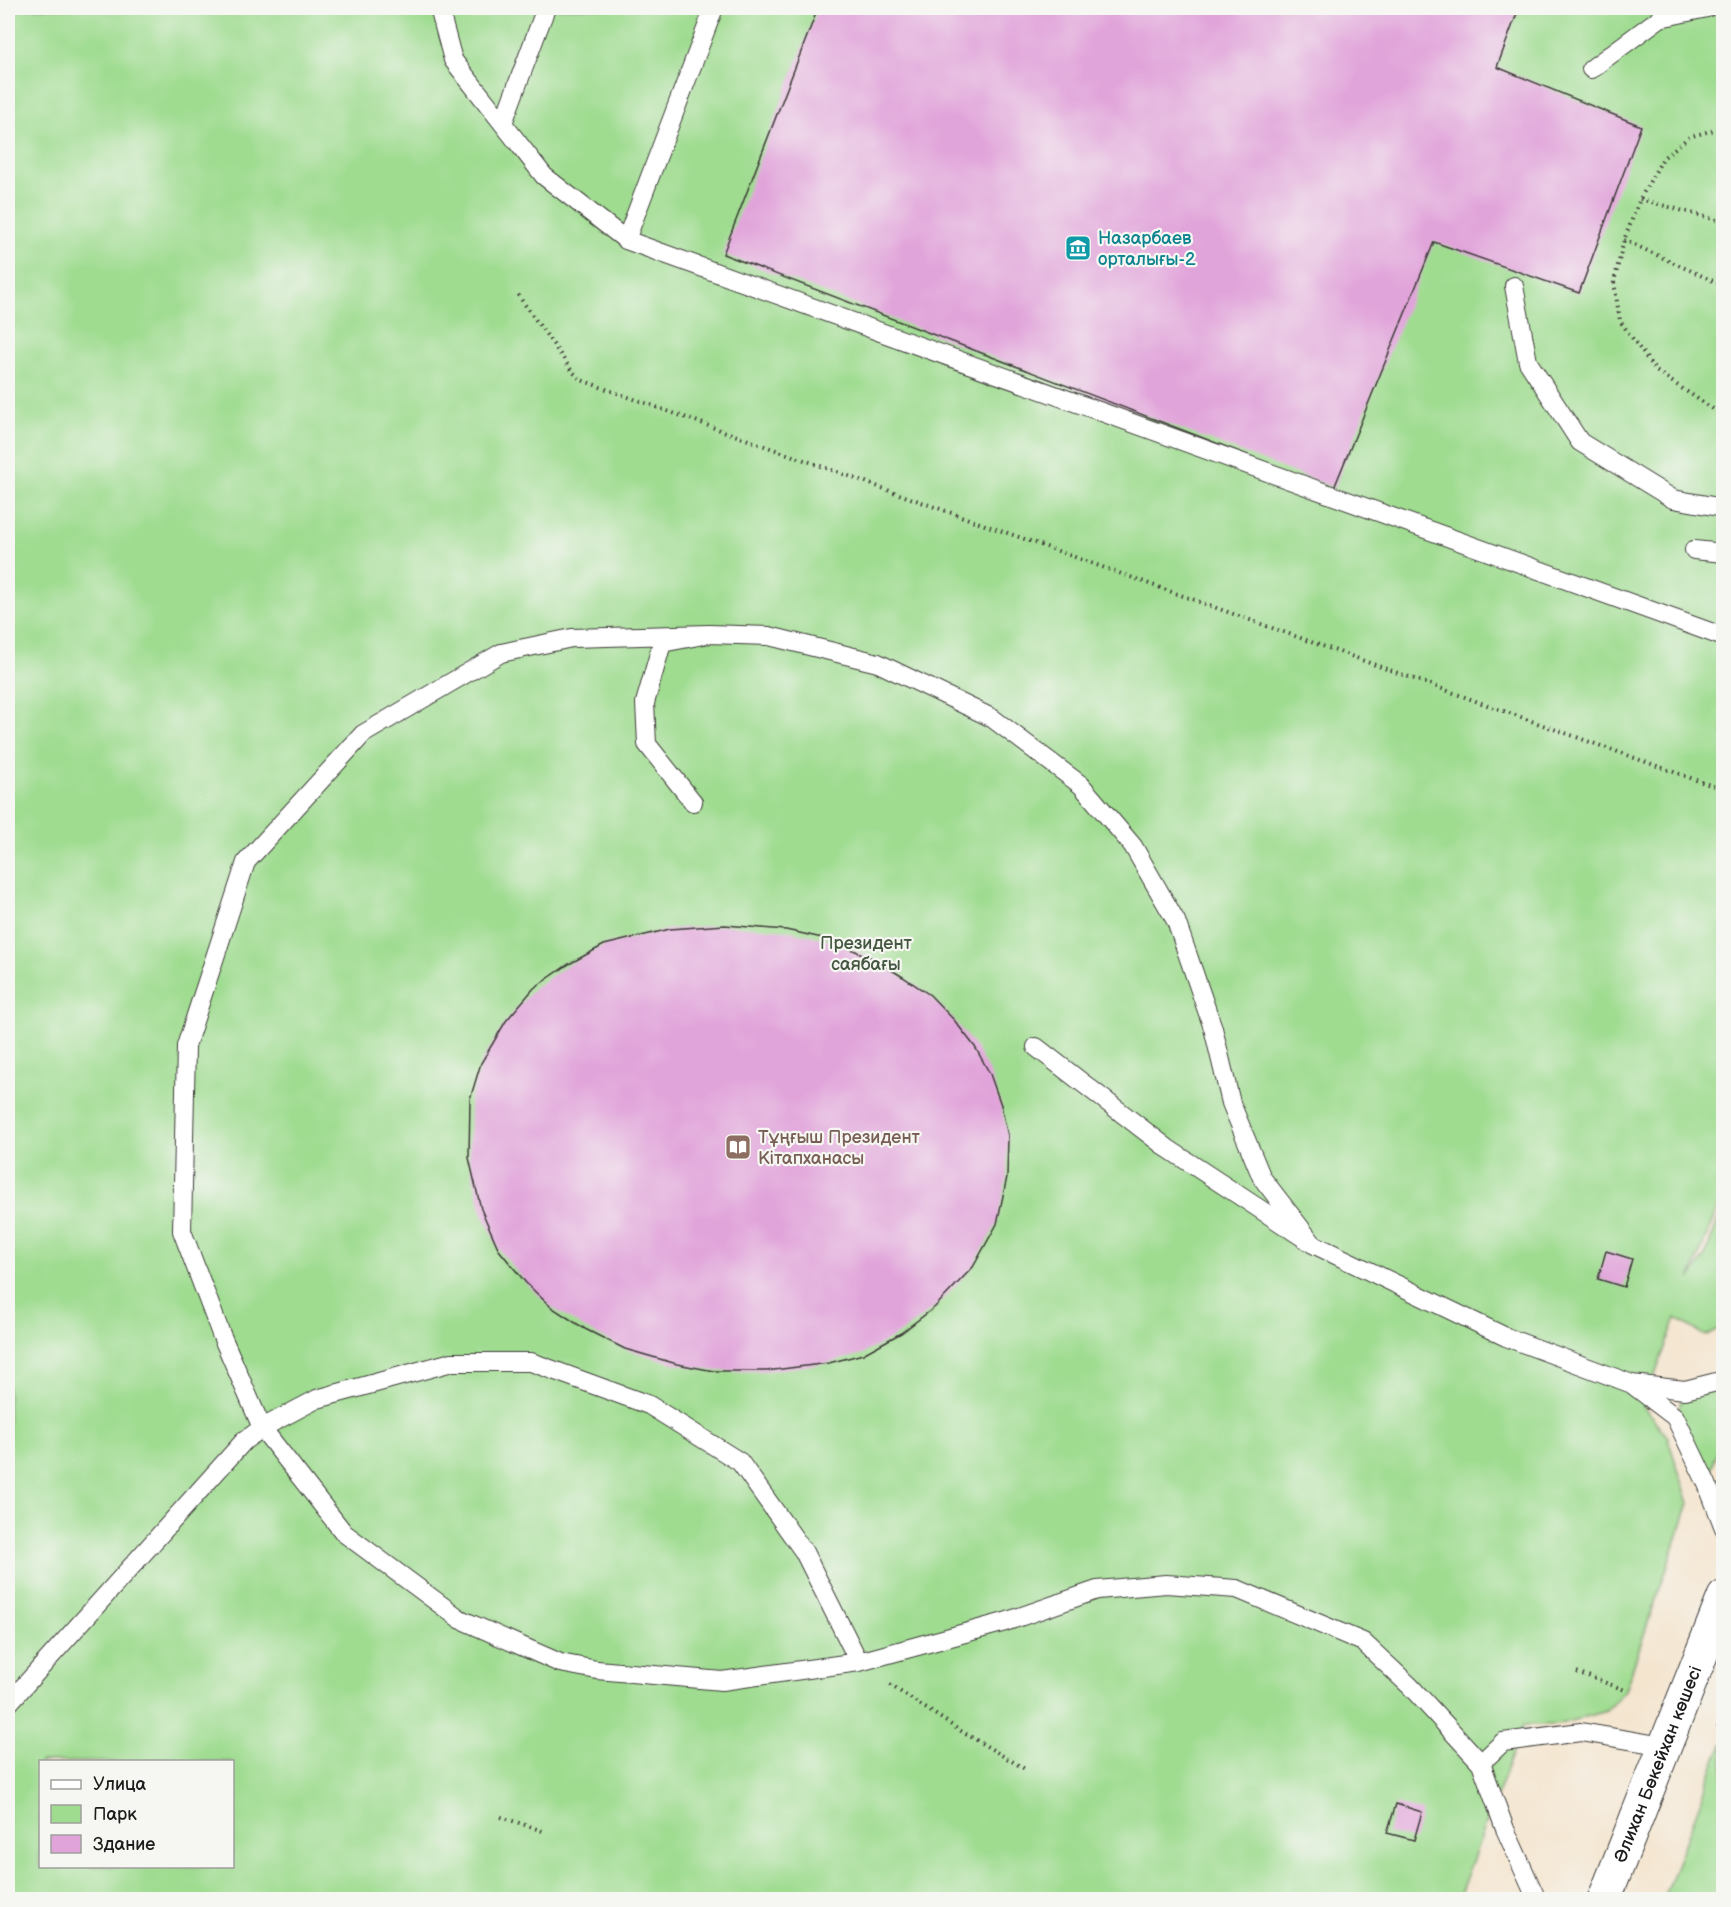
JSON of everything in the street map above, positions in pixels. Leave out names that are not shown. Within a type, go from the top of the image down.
[{"type":"street","name":"Әлихан Бөкейхан көшесі","points":[[1604,1899],[1724,1598]]},
{"type":"lane","points":[[439,8],[453,60],[544,176],[626,240],[1724,637]]},
{"type":"lane","points":[[503,123],[546,8]]},
{"type":"lane","points":[[626,240],[714,8]]},
{"type":"lane","points":[[1591,69],[1660,18],[1707,8]]},
{"type":"lane","points":[[1514,286],[1528,362],[1580,442],[1672,499],[1724,508]]},
{"type":"lane","points":[[1694,550],[1724,553]]},
{"type":"lane","points":[[693,802],[647,744],[645,703],[662,644],[709,634]]},
{"type":"lane","points":[[1313,1244],[1262,1178],[1231,1104],[1213,1028],[1176,921],[1133,846],[1080,785],[992,718],[878,663],[769,636],[709,634],[572,638],[501,653],[363,734],[246,862],[186,1046],[182,1231],[221,1334],[262,1428],[345,1533],[460,1619],[560,1663],[597,1670],[722,1681],[860,1662],[1005,1622],[1097,1590],[1166,1584],[1237,1590],[1363,1642],[1410,1686],[1481,1763],[1505,1829],[1537,1899]]},
{"type":"lane","points":[[1035,1047],[1167,1148],[1313,1244],[1506,1337],[1632,1384],[1685,1390],[1724,1380]]},
{"type":"lane","points":[[8,1704],[244,1441],[262,1428],[317,1399],[452,1362],[531,1362],[649,1405],[740,1462],[804,1552],[860,1662]]},
{"type":"lane","points":[[1632,1384],[1675,1417],[1707,1484],[1724,1527]]},
{"type":"lane","points":[[1481,1763],[1503,1742],[1581,1732],[1664,1746]]},
{"type":"path","points":[[1724,127],[1689,137],[1663,158],[1640,199],[1624,240],[1614,282],[1620,321],[1656,371],[1713,409],[1724,411]]},
{"type":"path","points":[[1640,199],[1724,222]]},
{"type":"path","points":[[1624,240],[1724,286]]},
{"type":"path","points":[[518,295],[572,371],[581,380],[1724,790]]},
{"type":"path","points":[[860,1662],[902,1694],[1025,1769]]},
{"type":"path","points":[[1577,1672],[1625,1690]]},
{"type":"path","points":[[1717,1725],[1724,1728]]},
{"type":"path","points":[[501,1816],[543,1831]]},
{"type":"green space","name":"Президент саябағы","points":[[8,8],[1723,8],[1724,1191],[1690,1279],[1705,1256],[1723,1207],[1723,1326],[1705,1336],[1676,1318],[1643,1406],[1667,1436],[1689,1503],[1625,1690],[1607,1711],[1556,1725],[1523,1725],[1458,1899],[8,1900]]},
{"type":"green space","points":[[1723,1380],[1723,1433],[1707,1484],[1675,1417],[1685,1390]]},
{"type":"green space","points":[[1723,1742],[1723,1899],[1663,1899]]},
{"type":"building","name":"Назарбаев орталығы-2","points":[[818,8],[1519,8],[1497,67],[1641,126],[1579,293],[1434,242],[1334,488],[723,254]]},
{"type":"building","name":"Тұңғыш Президент Кітапханасы","points":[[725,925],[786,930],[827,939],[872,958],[903,977],[930,995],[975,1047],[990,1074],[1001,1105],[1008,1136],[1007,1177],[997,1224],[973,1267],[935,1307],[901,1333],[863,1354],[829,1363],[766,1371],[714,1371],[677,1364],[625,1349],[585,1329],[551,1307],[526,1283],[499,1250],[481,1209],[469,1158],[470,1099],[481,1063],[506,1021],[534,988],[569,964],[604,945],[670,929]]},
{"type":"building","points":[[1606,1251],[1632,1259],[1624,1287],[1598,1279]]},
{"type":"building","points":[[1396,1804],[1422,1812],[1414,1840],[1387,1833]]},
{"type":"place","name":"Назарбаев орталығы-2","points":[[1078,248]]},
{"type":"place","name":"Тұңғыш Президент Кітапханасы","points":[[738,1147]]}]
